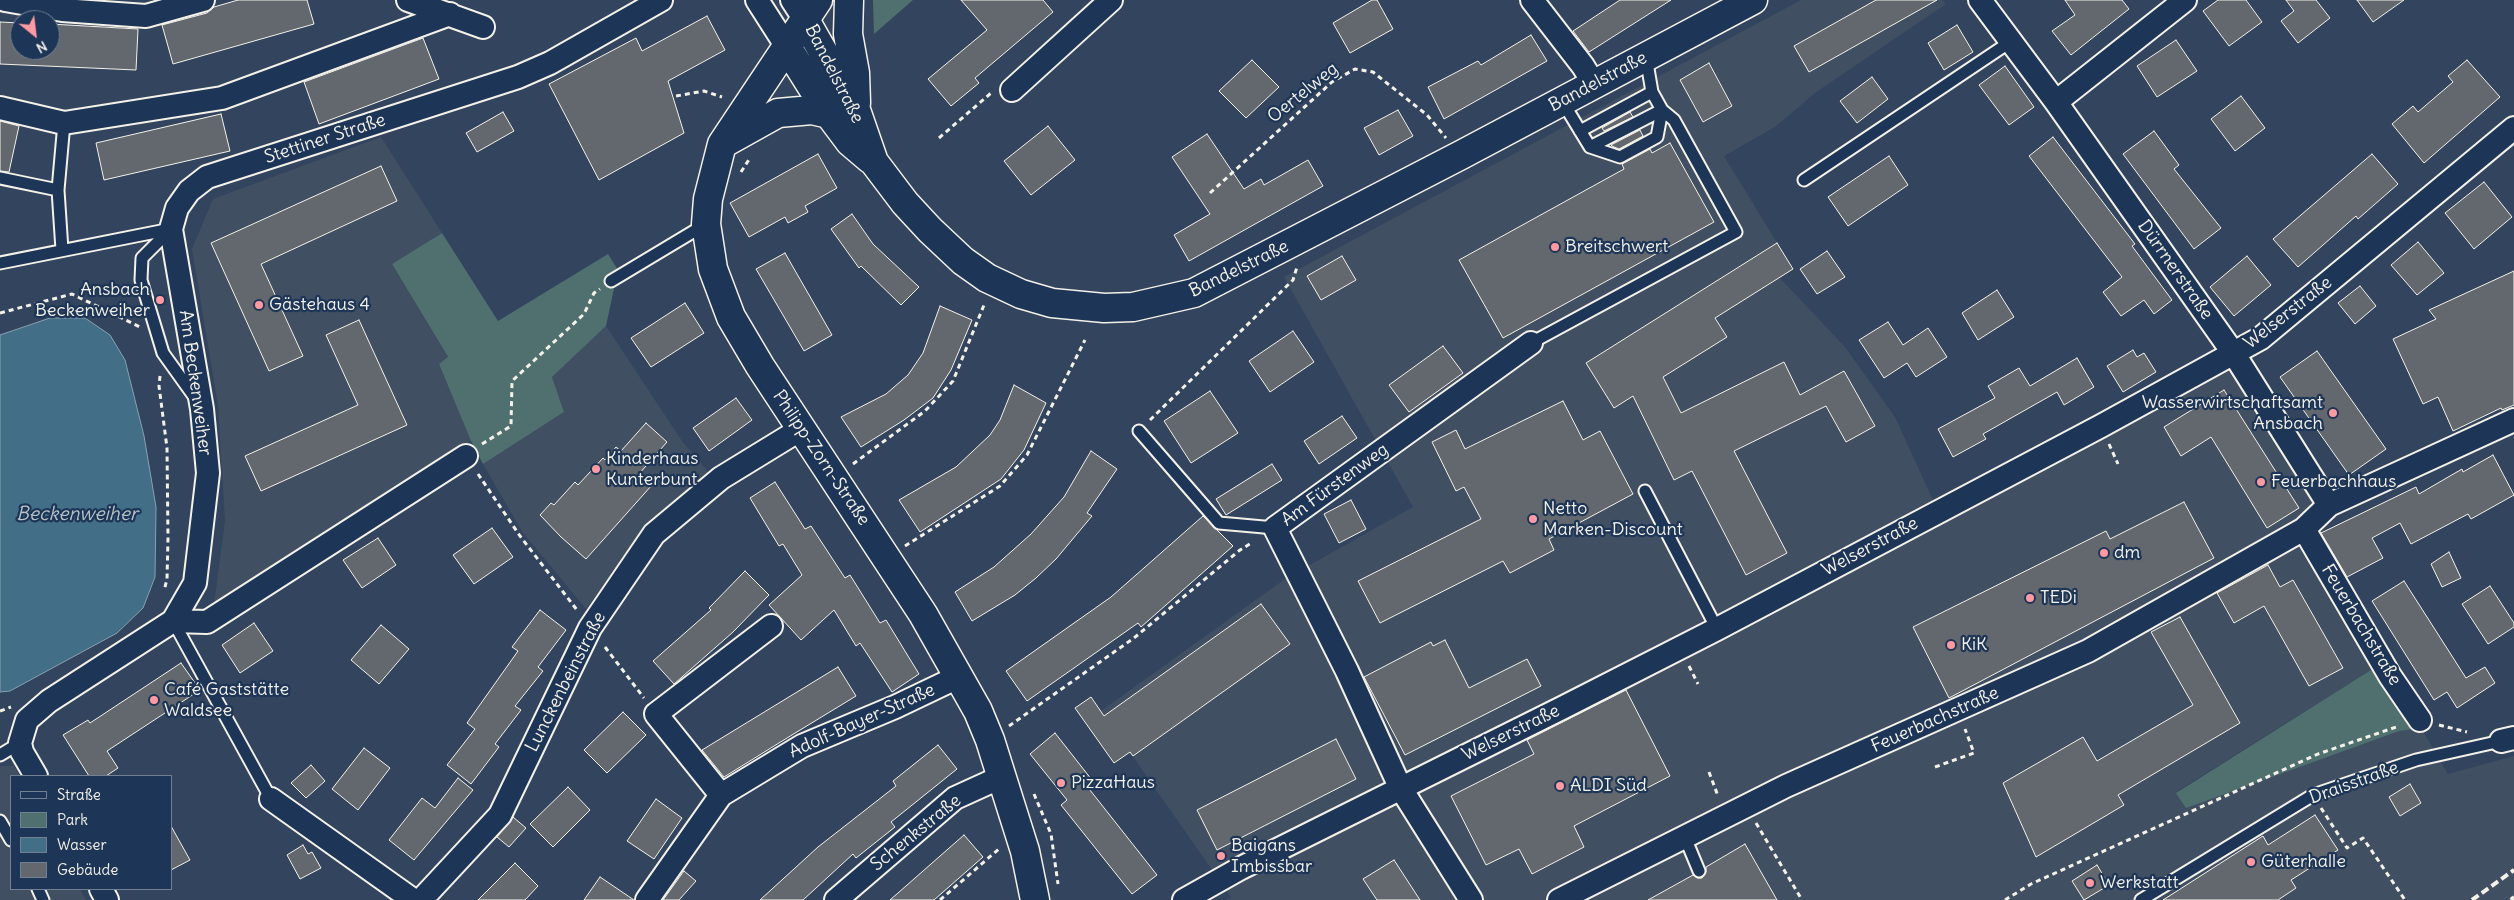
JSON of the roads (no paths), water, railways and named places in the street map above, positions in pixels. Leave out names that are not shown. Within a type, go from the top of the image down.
[{"type":"street","points":[[5,0],[146,16],[203,0]]},
{"type":"street","points":[[408,0],[483,26]]},
{"type":"street","name":"Stettiner Straße","points":[[171,229],[176,208],[189,191],[207,177],[518,77],[550,63],[661,0]]},
{"type":"street","points":[[757,0],[829,114],[850,142],[874,162]]},
{"type":"street","points":[[849,0],[848,34],[855,73],[856,110]]},
{"type":"street","points":[[1012,90],[1112,0]]},
{"type":"street","points":[[1532,0],[1583,66],[1594,84]]},
{"type":"street","name":"Bandelstraße","points":[[805,7],[856,110],[874,162],[905,202],[963,261],[987,278],[1021,294],[1052,304],[1078,307],[1133,307],[1194,293],[1461,155],[1752,0]]},
{"type":"street","name":"Dürrnerstraße","points":[[1980,0],[2056,102],[2234,354],[2329,505]]},
{"type":"street","points":[[2056,102],[2184,0]]},
{"type":"street","name":"Philipp-Zorn-Straße","points":[[805,7],[787,47],[722,144],[708,199],[706,224],[713,269],[731,317],[801,429],[923,614],[960,676],[978,711],[1004,779],[1026,851],[1047,895]]},
{"type":"street","points":[[0,108],[64,123],[222,98],[450,14]]},
{"type":"street","points":[[722,144],[778,113],[812,110],[829,114]]},
{"type":"street","name":"Welserstraße","points":[[1184,900],[1241,868],[1400,787],[1562,708],[1717,629],[2234,354],[2261,338],[2514,128]]},
{"type":"street","name":"Am Beckenweiher","points":[[20,743],[27,720],[49,701],[173,621],[195,583],[208,473],[202,409],[171,229]]},
{"type":"street","name":"Am Fürstenweg","points":[[1400,787],[1347,671],[1275,528],[1531,343]]},
{"type":"street","name":"Feuerbachstraße","points":[[1559,900],[1745,806],[2088,652],[2304,529],[2329,505],[2514,420]]},
{"type":"street","name":"Lunckenbeinstraße","points":[[421,900],[500,815],[590,628],[654,534],[721,478],[801,429]]},
{"type":"street","points":[[173,621],[207,622],[466,456]]},
{"type":"street","name":"Feuerbachstraße","points":[[2304,529],[2390,676],[2413,722]]},
{"type":"street","points":[[721,795],[656,714],[771,626]]},
{"type":"street","name":"Adolf-Bayer-Straße","points":[[647,900],[721,795],[802,746],[895,707],[960,676]]},
{"type":"street","points":[[20,743],[22,752],[35,775]]},
{"type":"street","name":"Schenkstraße","points":[[836,900],[955,798],[988,783],[1004,779]]},
{"type":"street","points":[[1400,787],[1471,900]]},
{"type":"street","points":[[271,799],[413,900]]},
{"type":"lane","points":[[1804,180],[2010,42]]},
{"type":"lane","points":[[1531,343],[1736,232],[1674,120],[1662,110],[1652,92],[1646,57]]},
{"type":"lane","points":[[1580,131],[1652,92]]},
{"type":"lane","points":[[1562,101],[1590,147],[1620,157],[1657,137],[1662,110]]},
{"type":"lane","points":[[1590,147],[1662,110]]},
{"type":"lane","points":[[62,250],[58,190],[64,123]]},
{"type":"lane","points":[[0,178],[58,190]]},
{"type":"lane","points":[[611,280],[706,224]]},
{"type":"lane","points":[[0,263],[171,229]]},
{"type":"lane","points":[[171,229],[142,258],[141,280],[163,353],[202,409]]},
{"type":"lane","points":[[1139,432],[1219,523],[1275,528]]},
{"type":"lane","points":[[1645,491],[1717,629]]},
{"type":"lane","points":[[173,621],[271,799]]},
{"type":"lane","name":"Draisstraße","points":[[2141,900],[2313,794],[2416,760],[2508,739]]},
{"type":"lane","points":[[0,755],[20,743]]},
{"type":"lane","points":[[0,821],[10,838]]},
{"type":"lane","points":[[1684,836],[1699,871]]},
{"type":"water","name":"Beckenweiher","points":[[50,318],[85,318],[110,335],[125,360],[144,436],[156,507],[155,577],[143,608],[117,633],[10,691],[0,692],[0,335]]},
{"type":"railway","points":[[2472,900],[2514,870]]},
{"type":"railway","points":[[2511,900],[2514,897]]},
{"type":"place","name":"Breitschwert","points":[[1555,247]]},
{"type":"place","name":"Ansbach Beckenweiher","points":[[160,300]]},
{"type":"place","name":"Gästehaus 4","points":[[259,305]]},
{"type":"place","name":"Wasserwirtschaftsamt Ansbach","points":[[2333,413]]},
{"type":"place","name":"Kinderhaus Kunterbunt","points":[[596,469]]},
{"type":"place","name":"Feuerbachhaus","points":[[2261,482]]},
{"type":"place","name":"Netto Marken-Discount","points":[[1533,519]]},
{"type":"place","name":"dm","points":[[2104,553]]},
{"type":"place","name":"TEDi","points":[[2030,598]]},
{"type":"place","name":"KiK","points":[[1951,645]]},
{"type":"place","name":"Café Gaststätte Waldsee","points":[[154,700]]},
{"type":"place","name":"PizzaHaus","points":[[1061,783]]},
{"type":"place","name":"ALDI Süd","points":[[1560,786]]},
{"type":"place","name":"Baigans Imbissbar","points":[[1221,856]]},
{"type":"place","name":"Güterhalle","points":[[2251,862]]},
{"type":"place","name":"Werkstatt","points":[[2090,883]]}]
